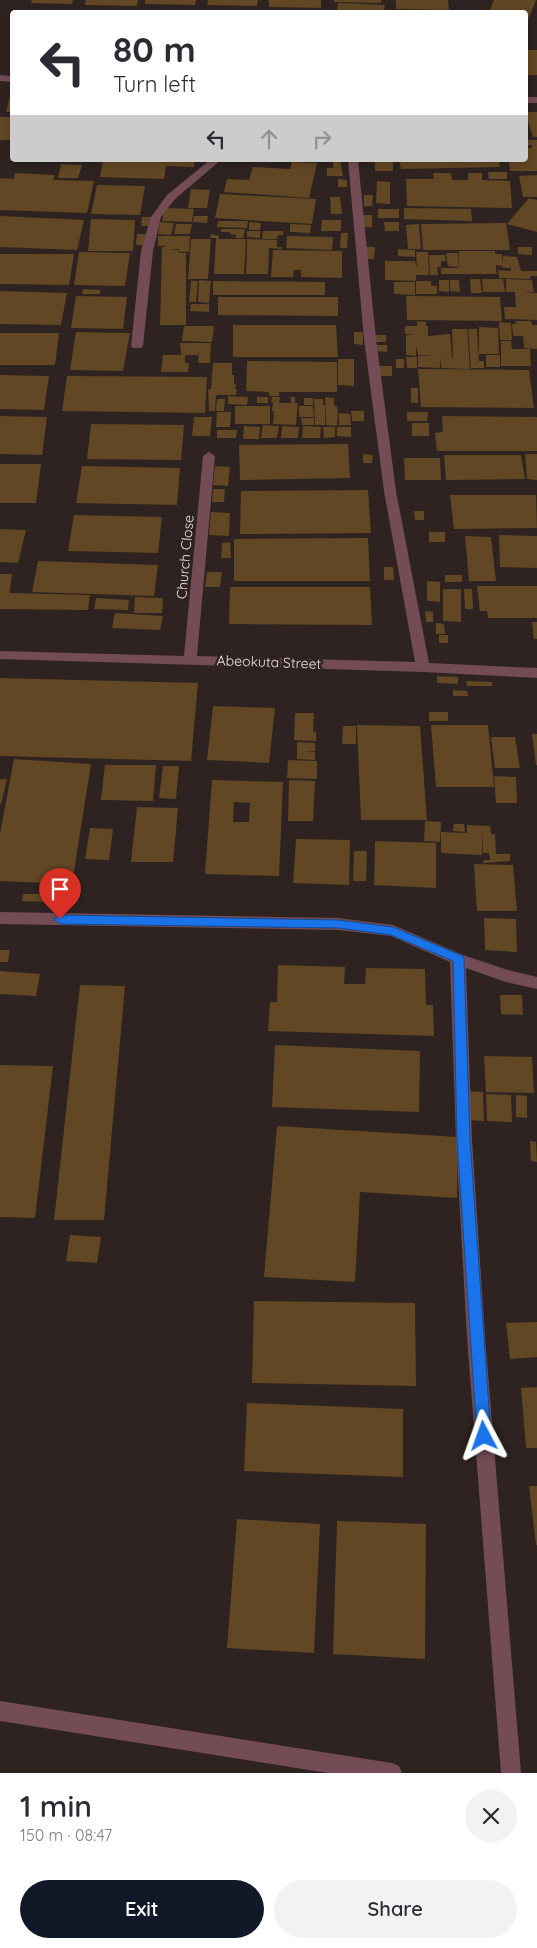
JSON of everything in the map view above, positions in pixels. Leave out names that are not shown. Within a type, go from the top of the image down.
[{"type":"street","points":[[137,346],[147,251],[156,217],[171,197],[214,162]]},
{"type":"street","points":[[353,162],[370,339],[390,491],[423,667]]},
{"type":"street","name":"Church Close","points":[[190,659],[209,456]]},
{"type":"street","name":"Abeokuta Street","points":[[0,655],[190,659],[537,673]]},
{"type":"street","points":[[0,918],[338,924],[393,931],[458,959],[506,976],[537,983]]},
{"type":"street","points":[[458,959],[464,1140],[476,1337],[511,1773]]},
{"type":"street","points":[[0,1711],[392,1773]]},
{"type":"building","points":[[32,0],[73,0],[72,4],[31,3]]},
{"type":"building","points":[[86,0],[138,0],[137,6],[85,5]]},
{"type":"building","points":[[145,0],[196,0],[195,5],[145,4]]},
{"type":"building","points":[[208,0],[258,0],[257,6],[207,5]]},
{"type":"building","points":[[269,0],[321,0],[321,8],[269,7]]},
{"type":"building","points":[[334,0],[381,0],[381,3],[334,2]]},
{"type":"building","points":[[396,0],[448,0],[449,10],[396,9]]},
{"type":"building","points":[[494,0],[536,0],[528,20],[528,10],[490,10]]},
{"type":"building","points":[[338,3],[385,5],[384,10],[337,10]]},
{"type":"building","points":[[528,50],[537,50],[537,75],[528,75]]},
{"type":"building","points":[[10,96],[10,112],[6,112]]},
{"type":"building","points":[[528,112],[537,112],[537,137],[533,137],[528,121]]},
{"type":"building","points":[[0,117],[10,117],[10,140],[0,140]]},
{"type":"building","points":[[528,140],[537,140],[537,171],[510,171],[509,162],[528,162],[528,148],[532,148],[532,145],[528,146]]},
{"type":"building","points":[[103,162],[194,162],[194,167],[166,166],[164,179],[100,177]]},
{"type":"building","points":[[292,162],[317,163],[309,198],[224,192],[227,179],[249,180],[253,167],[290,169]]},
{"type":"building","points":[[333,162],[340,162],[343,176],[327,176],[327,168],[333,168]]},
{"type":"building","points":[[375,162],[393,162],[393,171],[375,171]]},
{"type":"building","points":[[399,162],[499,162],[500,167],[401,169]]},
{"type":"building","points":[[61,164],[82,165],[78,178],[58,178]]},
{"type":"building","points":[[488,172],[507,172],[507,179],[489,179]]},
{"type":"building","points":[[15,173],[55,175],[53,180],[94,181],[87,213],[0,210],[0,178],[14,179]]},
{"type":"building","points":[[433,173],[451,173],[452,180],[468,180],[468,173],[482,173],[482,180],[510,181],[512,208],[407,206],[406,179],[434,179]]},
{"type":"building","points":[[537,175],[537,197],[523,197],[519,176]]},
{"type":"building","points":[[338,179],[347,180],[347,187],[338,187]]},
{"type":"building","points":[[377,181],[390,182],[390,204],[376,203]]},
{"type":"building","points":[[97,185],[145,186],[140,215],[91,214]]},
{"type":"building","points":[[191,189],[210,190],[207,208],[188,208]]},
{"type":"building","points":[[220,194],[316,199],[312,224],[215,218]]},
{"type":"building","points":[[364,195],[373,195],[372,206],[364,206]]},
{"type":"building","points":[[330,197],[340,197],[342,214],[331,214]]},
{"type":"building","points":[[529,198],[537,200],[537,232],[507,224]]},
{"type":"building","points":[[165,208],[194,209],[192,222],[162,221]]},
{"type":"building","points":[[404,208],[471,209],[472,221],[404,219]]},
{"type":"building","points":[[378,209],[399,209],[399,218],[378,218]]},
{"type":"building","points":[[363,215],[372,215],[372,227],[363,227]]},
{"type":"building","points":[[0,216],[84,220],[77,250],[0,247]]},
{"type":"building","points":[[194,216],[208,216],[207,223],[193,222]]},
{"type":"building","points":[[142,217],[152,217],[150,226],[141,226]]},
{"type":"building","points":[[91,219],[135,220],[133,251],[88,251]]},
{"type":"building","points":[[322,220],[341,220],[341,231],[321,231]]},
{"type":"building","points":[[218,221],[248,221],[247,228],[217,227]]},
{"type":"building","points":[[160,222],[174,223],[171,235],[158,234]]},
{"type":"building","points":[[249,222],[261,223],[260,230],[249,230]]},
{"type":"building","points":[[384,222],[399,222],[399,231],[385,231]]},
{"type":"building","points":[[506,223],[510,250],[423,250],[421,224]]},
{"type":"building","points":[[176,224],[192,224],[190,234],[174,234]]},
{"type":"building","points":[[290,224],[311,225],[310,233],[290,232]]},
{"type":"building","points":[[419,224],[421,249],[408,249],[406,225]]},
{"type":"building","points":[[221,229],[245,229],[243,238],[236,238],[236,235],[230,234],[230,232],[221,232]]},
{"type":"building","points":[[247,231],[260,231],[260,238],[247,237]]},
{"type":"building","points":[[263,231],[283,231],[283,235],[278,235],[277,239],[262,239]]},
{"type":"building","points":[[341,233],[348,233],[347,248],[340,248]]},
{"type":"building","points":[[137,234],[146,234],[144,245],[136,245]]},
{"type":"building","points":[[211,234],[219,236],[219,239],[246,239],[244,274],[214,274],[216,238],[210,238]]},
{"type":"building","points":[[158,236],[190,236],[189,252],[179,252],[179,249],[167,249],[178,250],[179,253],[186,253],[186,325],[160,325],[162,247],[167,246],[158,246]]},
{"type":"building","points":[[287,236],[333,237],[332,250],[286,248]]},
{"type":"building","points":[[191,239],[211,239],[208,279],[188,279]]},
{"type":"building","points":[[247,239],[277,240],[277,247],[282,247],[282,249],[269,248],[268,274],[246,274]]},
{"type":"building","points":[[365,247],[375,247],[374,259],[364,259]]},
{"type":"building","points":[[518,247],[532,247],[532,255],[518,254]]},
{"type":"building","points":[[398,249],[415,250],[415,257],[398,256]]},
{"type":"building","points":[[273,250],[342,251],[342,278],[301,277],[301,270],[294,270],[293,277],[271,277]]},
{"type":"building","points":[[459,251],[495,251],[495,254],[502,254],[502,264],[503,256],[517,257],[521,271],[537,271],[537,276],[530,276],[530,279],[499,278],[498,270],[511,271],[511,267],[503,268],[496,265],[497,274],[441,274],[441,268],[458,268],[458,270]]},
{"type":"building","points":[[79,252],[130,253],[125,286],[74,285]]},
{"type":"building","points":[[416,252],[428,252],[429,275],[416,275],[416,281],[385,280],[385,261],[415,261],[417,267]]},
{"type":"building","points":[[446,253],[458,253],[458,267],[448,266]]},
{"type":"building","points":[[0,254],[74,254],[69,285],[0,284]]},
{"type":"building","points":[[429,255],[445,255],[446,261],[441,261],[441,267],[437,267],[438,275],[430,275]]},
{"type":"building","points":[[470,279],[480,279],[482,293],[471,293]]},
{"type":"building","points":[[482,279],[503,279],[505,292],[483,292]]},
{"type":"building","points":[[506,279],[532,280],[534,292],[524,293],[537,293],[537,320],[505,319],[504,307],[516,307],[515,292],[506,292]]},
{"type":"building","points":[[199,280],[211,281],[209,303],[198,302]]},
{"type":"building","points":[[439,280],[449,280],[449,292],[439,291]]},
{"type":"building","points":[[450,280],[459,280],[460,292],[450,291]]},
{"type":"building","points":[[191,281],[198,281],[196,302],[189,302]]},
{"type":"building","points":[[213,281],[325,282],[325,295],[213,295]]},
{"type":"building","points":[[416,281],[431,281],[431,286],[437,286],[437,294],[416,294]]},
{"type":"building","points":[[394,282],[415,282],[415,295],[394,294]]},
{"type":"building","points":[[83,289],[101,290],[99,294],[82,294]]},
{"type":"building","points":[[0,291],[67,293],[61,325],[0,324]]},
{"type":"building","points":[[76,296],[127,297],[123,329],[71,328]]},
{"type":"building","points":[[406,296],[500,297],[502,321],[407,320]]},
{"type":"building","points":[[218,297],[338,297],[338,316],[218,315]]},
{"type":"building","points":[[191,304],[209,304],[209,312],[190,311]]},
{"type":"building","points":[[417,321],[426,322],[428,336],[450,334],[452,358],[452,329],[467,329],[470,369],[441,368],[440,356],[440,368],[418,367],[418,356],[436,355],[418,355],[416,346],[416,356],[406,355],[406,335],[417,334],[405,334],[405,326],[417,326]]},
{"type":"building","points":[[515,321],[531,321],[532,325],[537,325],[537,349],[524,348],[523,336],[513,336],[512,324],[516,324]]},
{"type":"building","points":[[499,322],[511,323],[512,340],[500,340]]},
{"type":"building","points":[[233,325],[336,325],[338,357],[233,357]]},
{"type":"building","points":[[184,326],[214,326],[212,342],[182,341]]},
{"type":"building","points":[[479,327],[498,328],[499,354],[479,354]]},
{"type":"building","points":[[468,329],[477,329],[479,361],[484,361],[484,368],[471,368]]},
{"type":"building","points":[[76,332],[130,333],[123,371],[70,370]]},
{"type":"building","points":[[354,332],[363,332],[363,345],[354,344]]},
{"type":"building","points":[[0,333],[59,333],[55,365],[0,365]]},
{"type":"building","points":[[374,335],[386,335],[386,342],[374,342]]},
{"type":"building","points":[[501,341],[511,341],[512,349],[530,349],[531,366],[501,366]]},
{"type":"building","points":[[180,343],[211,343],[210,363],[198,363],[199,350],[198,355],[185,355],[185,363],[189,363],[188,372],[161,372],[163,355],[181,355]]},
{"type":"building","points":[[374,345],[387,345],[387,352],[374,351]]},
{"type":"building","points":[[486,355],[500,355],[500,367],[486,367]]},
{"type":"building","points":[[406,357],[417,357],[417,368],[407,368]]},
{"type":"building","points":[[338,359],[354,359],[354,386],[338,385]]},
{"type":"building","points":[[396,359],[404,359],[404,368],[396,368]]},
{"type":"building","points":[[247,361],[337,362],[337,392],[279,392],[279,396],[269,396],[269,392],[246,391]]},
{"type":"building","points":[[213,363],[232,363],[232,375],[234,375],[234,384],[236,384],[235,389],[237,389],[236,395],[216,395],[215,411],[209,411],[208,389],[211,389]]},
{"type":"building","points":[[378,366],[392,366],[392,376],[378,376]]},
{"type":"building","points":[[418,369],[529,370],[534,408],[421,407]]},
{"type":"building","points":[[0,375],[49,376],[44,410],[0,409]]},
{"type":"building","points":[[67,376],[207,377],[205,413],[62,411]]},
{"type":"building","points":[[411,388],[418,388],[418,403],[411,403]]},
{"type":"building","points":[[228,396],[248,397],[247,405],[228,404]]},
{"type":"building","points":[[257,397],[268,397],[268,403],[257,403]]},
{"type":"building","points":[[272,397],[280,397],[279,403],[291,403],[290,397],[295,397],[295,403],[298,403],[296,425],[273,424]]},
{"type":"building","points":[[325,397],[334,398],[334,406],[337,406],[338,412],[337,426],[326,425]]},
{"type":"building","points":[[304,398],[313,398],[313,405],[304,405]]},
{"type":"building","points":[[217,399],[225,399],[224,411],[216,411]]},
{"type":"building","points":[[314,399],[323,399],[323,405],[325,405],[325,425],[315,425]]},
{"type":"building","points":[[235,406],[270,406],[270,424],[235,424]]},
{"type":"building","points":[[299,406],[313,406],[314,417],[299,417]]},
{"type":"building","points":[[351,411],[364,411],[364,421],[352,421]]},
{"type":"building","points":[[217,412],[231,412],[230,427],[216,427]]},
{"type":"building","points":[[407,412],[428,412],[427,421],[407,421]]},
{"type":"building","points":[[339,413],[350,414],[351,425],[339,425]]},
{"type":"building","points":[[0,416],[47,417],[42,455],[0,454]]},
{"type":"building","points":[[442,416],[537,417],[537,451],[437,451],[435,433],[443,432]]},
{"type":"building","points":[[194,417],[212,417],[210,436],[192,436]]},
{"type":"building","points":[[301,418],[314,418],[314,425],[302,425]]},
{"type":"building","points":[[412,423],[429,423],[429,436],[412,436]]},
{"type":"building","points":[[91,424],[184,425],[181,460],[87,459]]},
{"type":"building","points":[[263,425],[279,426],[277,438],[261,438]]},
{"type":"building","points":[[244,426],[260,427],[259,439],[243,439]]},
{"type":"building","points":[[282,426],[299,427],[298,438],[281,438]]},
{"type":"building","points":[[303,426],[321,427],[320,438],[302,438]]},
{"type":"building","points":[[323,427],[335,427],[335,437],[324,438]]},
{"type":"building","points":[[337,427],[351,427],[351,437],[337,436]]},
{"type":"building","points":[[217,430],[237,430],[236,438],[217,438]]},
{"type":"building","points":[[348,444],[350,478],[240,480],[239,445]]},
{"type":"building","points":[[363,454],[373,455],[372,463],[363,463]]},
{"type":"building","points":[[525,454],[537,454],[537,480],[527,479]]},
{"type":"building","points":[[444,455],[521,455],[525,479],[446,480]]},
{"type":"building","points":[[404,458],[440,458],[441,480],[405,480]]},
{"type":"building","points":[[0,464],[41,464],[36,503],[0,503]]},
{"type":"building","points":[[82,466],[180,468],[177,505],[76,503]]},
{"type":"building","points":[[215,466],[230,467],[228,486],[213,485]]},
{"type":"building","points":[[213,489],[225,489],[224,502],[212,502]]},
{"type":"building","points":[[368,490],[371,533],[240,534],[241,491]]},
{"type":"building","points":[[450,495],[536,495],[537,528],[454,529]]},
{"type":"building","points":[[414,511],[424,511],[424,520],[415,520]]},
{"type":"building","points":[[211,512],[230,513],[229,536],[209,535]]},
{"type":"building","points":[[74,515],[162,517],[158,553],[68,551]]},
{"type":"building","points":[[0,529],[26,530],[18,563],[0,562]]},
{"type":"building","points":[[429,532],[445,532],[445,542],[429,542]]},
{"type":"building","points":[[499,535],[537,536],[537,568],[500,567]]},
{"type":"building","points":[[465,536],[491,537],[496,581],[469,581]]},
{"type":"building","points":[[368,538],[370,581],[234,581],[234,539]]},
{"type":"building","points":[[230,542],[231,558],[221,558],[222,543]]},
{"type":"building","points":[[38,561],[158,565],[154,596],[32,592]]},
{"type":"building","points":[[384,567],[393,567],[394,580],[384,580]]},
{"type":"building","points":[[207,572],[222,572],[220,587],[205,587]]},
{"type":"building","points":[[0,574],[12,574],[9,599],[10,593],[90,595],[88,610],[0,609]]},
{"type":"building","points":[[445,575],[462,575],[462,582],[445,582]]},
{"type":"building","points":[[427,581],[440,582],[440,602],[427,601]]},
{"type":"building","points":[[477,586],[537,586],[537,618],[488,618],[487,611],[480,611]]},
{"type":"building","points":[[230,587],[370,587],[372,625],[229,624]]},
{"type":"building","points":[[443,589],[461,589],[461,622],[443,621]]},
{"type":"building","points":[[464,589],[472,589],[473,609],[465,609]]},
{"type":"building","points":[[135,597],[163,598],[162,613],[134,613]]},
{"type":"building","points":[[96,598],[129,600],[128,610],[94,609]]},
{"type":"building","points":[[425,611],[433,612],[433,622],[426,622]]},
{"type":"building","points":[[115,613],[163,616],[160,630],[112,628]]},
{"type":"building","points":[[532,622],[537,622],[537,639],[534,639]]},
{"type":"building","points":[[436,623],[444,624],[445,634],[436,634]]},
{"type":"building","points":[[439,635],[448,635],[448,643],[439,643]]},
{"type":"building","points":[[437,676],[458,677],[458,684],[437,683]]},
{"type":"building","points":[[0,678],[198,683],[191,761],[0,756]]},
{"type":"building","points":[[466,681],[492,682],[492,686],[467,686]]},
{"type":"building","points":[[453,690],[467,691],[468,696],[453,696]]},
{"type":"building","points":[[213,706],[275,708],[269,763],[207,760]]},
{"type":"building","points":[[429,712],[448,712],[448,721],[429,721]]},
{"type":"building","points":[[295,713],[314,713],[313,732],[316,732],[316,741],[294,740]]},
{"type":"building","points":[[357,725],[420,726],[427,820],[361,820]]},
{"type":"building","points":[[431,725],[488,725],[494,787],[436,787]]},
{"type":"building","points":[[343,726],[356,726],[356,744],[342,744]]},
{"type":"building","points":[[532,734],[537,734],[537,765],[536,765]]},
{"type":"building","points":[[491,737],[515,737],[520,768],[495,768]]},
{"type":"building","points":[[297,742],[315,743],[315,751],[304,752],[315,752],[315,760],[297,759]]},
{"type":"building","points":[[14,759],[91,764],[72,884],[0,881],[0,834]]},
{"type":"building","points":[[288,760],[317,761],[317,779],[287,778]]},
{"type":"building","points":[[105,765],[156,765],[153,801],[101,800]]},
{"type":"building","points":[[163,766],[179,766],[176,799],[159,798]]},
{"type":"building","points":[[494,776],[516,777],[517,803],[496,803]]},
{"type":"building","points":[[0,779],[7,779],[1,804],[0,804]]},
{"type":"building","points":[[212,780],[283,782],[279,876],[205,874]],"holes":[[[234,802],[250,803],[249,822],[233,822]]]},
{"type":"building","points":[[289,780],[315,781],[313,821],[288,821]]},
{"type":"building","points":[[137,807],[178,808],[173,862],[131,862]]},
{"type":"building","points":[[425,821],[441,822],[440,842],[424,841]]},
{"type":"building","points":[[454,824],[464,824],[465,832],[453,831]]},
{"type":"building","points":[[467,825],[490,826],[491,834],[495,834],[496,854],[510,854],[510,861],[483,863],[484,860],[490,860],[489,853],[483,853],[482,831],[482,855],[441,853],[441,832],[467,833]]},
{"type":"building","points":[[90,828],[113,829],[109,860],[85,859]]},
{"type":"building","points":[[296,839],[350,840],[349,885],[293,883]]},
{"type":"building","points":[[375,841],[436,843],[436,888],[374,885]]},
{"type":"building","points":[[354,851],[367,851],[366,881],[353,881]]},
{"type":"building","points":[[474,864],[513,865],[517,911],[477,911]]},
{"type":"building","points":[[23,894],[47,894],[46,902],[22,901]]},
{"type":"building","points":[[484,918],[516,919],[517,952],[485,950]]},
{"type":"building","points":[[0,950],[10,950],[8,962],[0,962]]},
{"type":"building","points":[[278,965],[345,967],[344,984],[365,984],[366,968],[425,969],[426,1005],[433,1005],[434,1036],[268,1031],[270,1002],[277,1002]]},
{"type":"building","points":[[0,971],[40,974],[36,996],[0,994]]},
{"type":"building","points":[[80,985],[125,986],[104,1220],[54,1220]]},
{"type":"building","points":[[500,995],[522,995],[523,1015],[501,1014]]},
{"type":"building","points":[[275,1045],[420,1051],[419,1112],[272,1107]]},
{"type":"building","points":[[484,1056],[532,1057],[534,1093],[486,1092]]},
{"type":"building","points":[[0,1065],[53,1066],[35,1218],[0,1217]]},
{"type":"building","points":[[467,1091],[483,1092],[484,1121],[468,1120]]},
{"type":"building","points":[[486,1094],[511,1095],[512,1122],[487,1121]]},
{"type":"building","points":[[516,1095],[527,1096],[527,1118],[516,1117]]},
{"type":"building","points":[[277,1126],[458,1137],[457,1198],[360,1192],[355,1282],[264,1277]]},
{"type":"building","points":[[530,1141],[536,1142],[537,1162],[531,1161]]},
{"type":"building","points":[[70,1235],[101,1237],[97,1263],[66,1261]]},
{"type":"building","points":[[254,1301],[415,1303],[416,1386],[252,1383]]},
{"type":"building","points":[[537,1322],[537,1357],[510,1359],[506,1323]]},
{"type":"building","points":[[537,1387],[537,1448],[526,1448],[521,1388]]},
{"type":"building","points":[[247,1403],[403,1409],[403,1477],[244,1471]]},
{"type":"building","points":[[529,1486],[537,1486],[537,1545],[536,1545]]},
{"type":"building","points":[[237,1519],[320,1524],[314,1653],[227,1648]]},
{"type":"building","points":[[337,1521],[426,1524],[425,1659],[333,1654]]},
{"type":"route","points":[[60,919],[338,924],[393,931],[458,959],[464,1140],[484,1436]]}]
